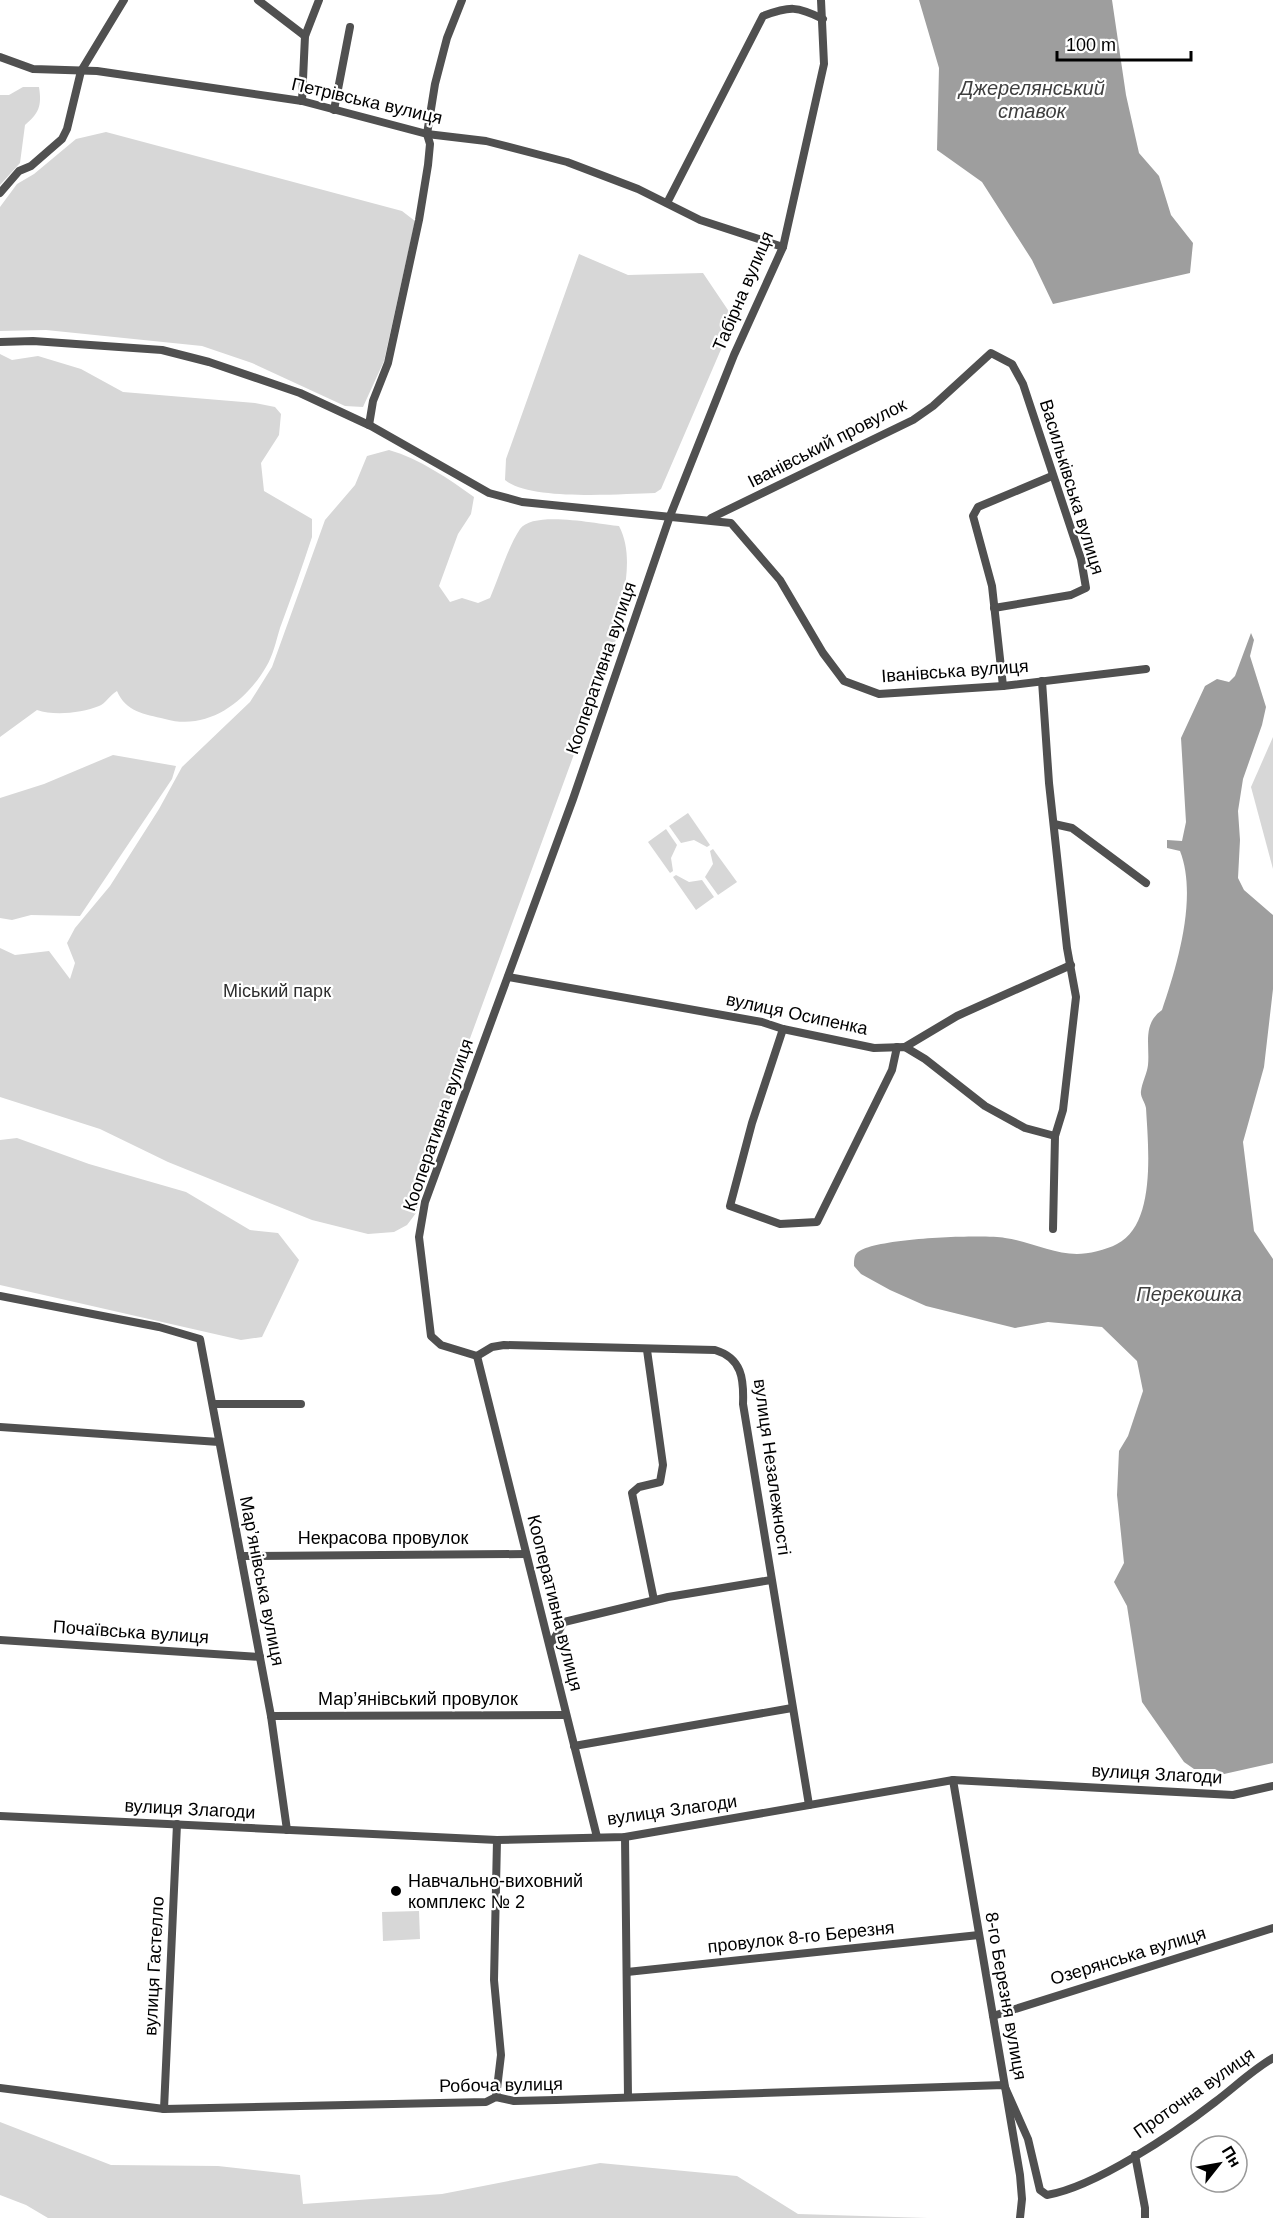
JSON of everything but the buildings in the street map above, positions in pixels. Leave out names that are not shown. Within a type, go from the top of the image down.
[{"type":"street","points":[[0,193],[19,171],[38,160],[62,139],[67,129],[81,71],[124,0]]},
{"type":"street","points":[[258,0],[305,36]]},
{"type":"street","points":[[302,101],[305,36],[319,0]]},
{"type":"street","points":[[369,425],[373,401],[388,363],[419,220],[430,144],[427,134],[447,38],[462,0]]},
{"type":"street","name":"Табірна вулиця","points":[[670,516],[734,355],[783,247],[824,64],[821,0]]},
{"type":"street","points":[[667,204],[763,16],[784,8],[793,8],[802,9],[823,20]]},
{"type":"street","points":[[334,110],[350,27]]},
{"type":"street","name":"Петрівська вулиця","points":[[0,57],[33,69],[109,72],[302,101],[427,134],[486,141],[567,162],[638,189],[700,220],[783,247]]},
{"type":"street","name":"Іванівська вулиця","points":[[0,342],[33,341],[162,350],[300,393],[369,425],[489,494],[522,502],[731,523],[780,580],[823,653],[844,681],[879,694],[1003,686],[1146,669]]},
{"type":"street","name":"Васильківська вулиця","points":[[991,353],[1012,364],[1023,384],[1081,559],[1086,588],[1071,596],[994,608]]},
{"type":"street","name":"Іванівський провулок","points":[[695,520],[716,518],[913,420],[933,406],[991,353]]},
{"type":"street","points":[[1003,686],[992,586],[973,516],[978,507],[1052,476]]},
{"type":"street","name":"Кооперативна вулиця","points":[[597,1837],[566,1715],[551,1644],[526,1554],[477,1356],[441,1346],[431,1336],[419,1237],[425,1202],[508,976],[670,516]]},
{"type":"street","points":[[1042,681],[1054,824],[1076,997],[1063,1110],[1055,1136],[1053,1229]]},
{"type":"street","points":[[1054,824],[1072,828],[1146,883]]},
{"type":"street","points":[[783,1029],[752,1123],[730,1206],[780,1224],[817,1222],[892,1070],[901,1047],[957,1016],[1071,965]]},
{"type":"street","name":"вулиця Осипенка","points":[[508,976],[762,1022],[783,1029],[874,1048],[901,1047]]},
{"type":"street","points":[[901,1047],[925,1059],[985,1106],[1025,1128],[1055,1136]]},
{"type":"street","name":"Мар’янівська вулиця","points":[[0,1296],[159,1327],[200,1339],[271,1716],[287,1830]]},
{"type":"street","name":"вулиця Незалежності","points":[[477,1356],[492,1347],[504,1346],[715,1350],[735,1360],[742,1374],[743,1404],[809,1805]]},
{"type":"street","points":[[647,1350],[663,1465],[660,1482],[639,1487],[632,1493],[654,1600]]},
{"type":"street","points":[[213,1404],[301,1404]]},
{"type":"street","points":[[0,1427],[219,1442]]},
{"type":"street","name":"Некрасова провулок","points":[[241,1556],[526,1554]]},
{"type":"street","points":[[551,1644],[564,1622],[654,1600],[771,1580]]},
{"type":"street","name":"Почаївська вулиця","points":[[0,1640],[260,1657]]},
{"type":"street","points":[[574,1746],[792,1708]]},
{"type":"street","name":"Мар’янівський провулок","points":[[271,1716],[566,1715]]},
{"type":"street","name":"вулиця Злагоди","points":[[0,1816],[497,1840],[625,1837],[952,1780],[1233,1795],[1273,1786]]},
{"type":"street","name":"8-го Березня вулиця","points":[[952,1780],[1020,2175],[1022,2199],[1020,2218]]},
{"type":"street","name":"вулиця Гастелло","points":[[164,2109],[177,1824]]},
{"type":"street","points":[[625,1837],[628,2097]]},
{"type":"street","points":[[496,2097],[501,2055],[494,1980],[497,1840]]},
{"type":"street","name":"Озерянська вулиця","points":[[993,2016],[1273,1928]]},
{"type":"street","name":"провулок 8-го Березня","points":[[627,1972],[979,1935]]},
{"type":"street","name":"Проточна вулиця","points":[[1004,2085],[1028,2139],[1040,2190],[1047,2195],[1066,2192],[1135,2155],[1215,2102],[1252,2070],[1273,2058]]},
{"type":"street","name":"Робоча вулиця","points":[[0,2088],[164,2109],[486,2102],[496,2097],[514,2102],[1004,2085]]},
{"type":"street","points":[[1135,2155],[1145,2218]]},
{"type":"green space","points":[[23,87],[39,87],[40,104],[34,117],[25,125],[20,163],[0,185],[0,95],[9,95]]},
{"type":"green space","points":[[106,132],[402,211],[415,221],[384,361],[363,407],[345,406],[252,363],[202,346],[46,330],[0,331],[0,207],[17,184],[34,174],[76,139]]},
{"type":"green space","points":[[579,254],[628,275],[703,273],[732,316],[731,326],[661,489],[655,493],[554,494],[517,487],[505,480],[506,459]]},
{"type":"green space","points":[[0,354],[12,360],[38,356],[81,369],[123,392],[255,403],[275,407],[281,414],[279,435],[261,463],[264,491],[312,519],[312,537],[268,663],[247,692],[223,711],[196,721],[181,722],[165,719],[136,711],[125,704],[117,691],[101,705],[85,710],[60,713],[37,710],[0,737]]},
{"type":"green space","name":"Міський парк","points":[[389,450],[423,464],[474,497],[471,514],[458,534],[439,586],[450,602],[462,598],[478,603],[490,598],[520,529],[527,523],[538,520],[566,520],[619,526],[624,539],[627,565],[618,634],[461,1063],[425,1176],[416,1213],[407,1225],[394,1232],[368,1234],[312,1220],[168,1162],[100,1129],[0,1097],[0,948],[15,955],[49,951],[70,979],[75,963],[67,943],[75,928],[110,886],[159,809],[182,767],[250,702],[272,667],[325,520],[355,485],[367,456]]},
{"type":"green space","points":[[1273,737],[1273,869],[1251,787]]},
{"type":"green space","points":[[113,755],[176,766],[172,779],[80,916],[31,915],[12,920],[0,918],[0,798],[44,784]]},
{"type":"green space","points":[[688,813],[710,845],[707,847],[694,840],[681,843],[669,826]]},
{"type":"green space","points":[[666,829],[677,845],[671,858],[673,871],[670,873],[648,842]]},
{"type":"green space","points":[[713,849],[737,882],[718,895],[705,877],[713,864],[710,851]]},
{"type":"green space","points":[[676,875],[689,882],[702,880],[714,897],[696,910],[673,877]]},
{"type":"green space","points":[[17,1138],[89,1164],[186,1192],[250,1230],[278,1233],[299,1260],[262,1337],[241,1340],[0,1285],[0,1140]]},
{"type":"green space","points":[[419,1911],[420,1939],[383,1941],[382,1912]]},
{"type":"green space","points":[[0,2122],[111,2165],[218,2166],[300,2175],[303,2204],[442,2194],[600,2163],[737,2176],[798,2214],[928,2218],[48,2218],[26,2205],[0,2195]]},
{"type":"water","name":"Джерелянський ставок","points":[[919,0],[1112,0],[1126,95],[1139,153],[1159,176],[1171,215],[1193,243],[1190,273],[1053,304],[1032,260],[982,182],[937,150],[939,68]]},
{"type":"water","name":"Перекошка","points":[[1251,633],[1254,640],[1250,656],[1266,707],[1243,779],[1238,811],[1240,840],[1238,878],[1244,890],[1273,915],[1273,989],[1264,1067],[1243,1142],[1254,1231],[1273,1259],[1273,1763],[1224,1774],[1215,1769],[1194,1769],[1184,1762],[1142,1702],[1127,1606],[1114,1582],[1124,1563],[1117,1495],[1119,1451],[1128,1436],[1143,1391],[1137,1361],[1102,1327],[1048,1322],[1015,1328],[926,1306],[861,1274],[854,1266],[854,1262],[857,1253],[866,1248],[928,1238],[993,1237],[1059,1252],[1077,1254],[1092,1252],[1117,1244],[1130,1234],[1139,1220],[1147,1182],[1146,1108],[1141,1093],[1148,1065],[1149,1028],[1162,1010],[1168,992],[1179,952],[1186,910],[1185,869],[1180,851],[1167,848],[1167,840],[1182,841],[1186,822],[1181,738],[1205,686],[1217,679],[1229,682],[1235,676]]},
{"type":"place","name":"Навчально-виховний комплекс № 2","points":[[396,1891]]}]
